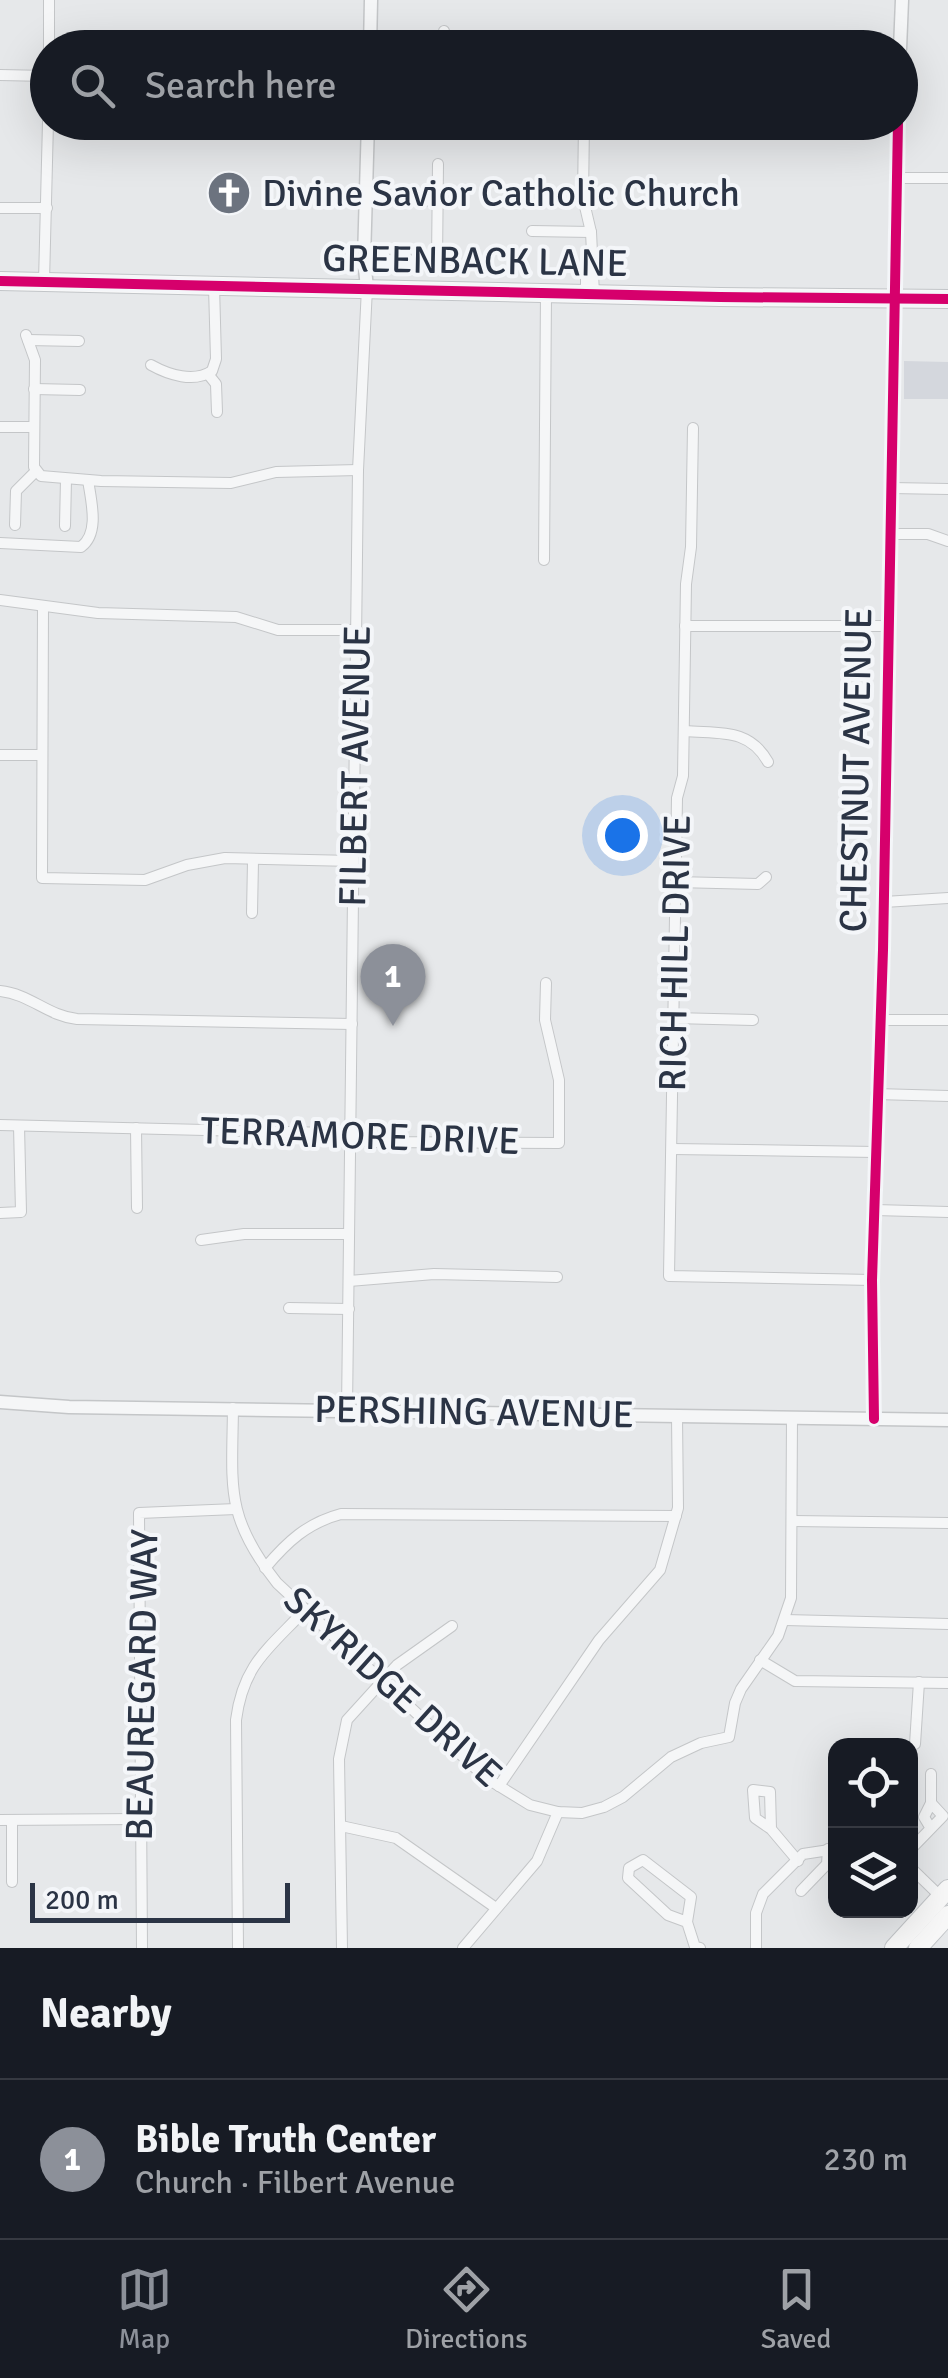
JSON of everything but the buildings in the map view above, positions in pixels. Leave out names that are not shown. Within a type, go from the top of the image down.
[{"type":"main road","name":"GREENBACK LANE","points":[[0,280],[948,299]]},
{"type":"main road","points":[[894,1948],[945,1893]]},
{"type":"main road","points":[[918,1948],[948,1916]]},
{"type":"street","points":[[49,0],[49,30]]},
{"type":"street","points":[[370,30],[371,0]]},
{"type":"street","points":[[901,30],[902,0]]},
{"type":"street","points":[[0,74],[30,75]]},
{"type":"street","points":[[44,282],[48,140]]},
{"type":"street","name":"FILBERT AVENUE","points":[[348,1410],[358,470],[367,288],[364,259],[368,140]]},
{"type":"street","points":[[584,140],[583,198],[594,258],[590,294]]},
{"type":"street","name":"CHESTNUT AVENUE","points":[[874,1419],[872,1280],[884,902],[892,298],[898,140]]},
{"type":"street","points":[[382,260],[437,261],[438,164]]},
{"type":"street","points":[[898,178],[948,178]]},
{"type":"street","points":[[366,198],[438,201]]},
{"type":"street","points":[[0,208],[48,208]]},
{"type":"street","points":[[532,231],[591,232]]},
{"type":"street","points":[[151,365],[168,375],[208,374],[216,359],[214,286]]},
{"type":"street","points":[[544,560],[546,293]]},
{"type":"street","points":[[36,472],[35,360],[27,338],[79,341]]},
{"type":"street","points":[[208,374],[216,382],[217,412]]},
{"type":"street","points":[[34,390],[80,390]]},
{"type":"street","points":[[0,427],[33,427]]},
{"type":"street","name":"RICH HILL DRIVE","points":[[693,428],[691,547],[686,576],[685,731],[683,776],[677,798],[668,1276],[872,1280]]},
{"type":"street","points":[[36,472],[101,482],[230,483],[276,472],[358,470]]},
{"type":"street","points":[[16,525],[16,491],[36,472]]},
{"type":"street","points":[[65,526],[66,479]]},
{"type":"street","points":[[0,543],[80,547],[88,542],[93,528],[88,480]]},
{"type":"street","points":[[891,488],[948,489]]},
{"type":"street","points":[[890,534],[928,534],[948,541]]},
{"type":"street","points":[[0,600],[98,613],[236,617],[278,630],[357,630]]},
{"type":"street","points":[[43,606],[42,878],[145,880],[206,860],[353,860]]},
{"type":"street","points":[[685,626],[888,626]]},
{"type":"street","points":[[685,731],[744,736],[756,744],[768,762]]},
{"type":"street","points":[[0,755],[42,756]]},
{"type":"street","points":[[252,913],[253,860]]},
{"type":"street","points":[[676,882],[758,884],[766,877]]},
{"type":"street","points":[[884,902],[948,898]]},
{"type":"street","name":"TERRAMORE DRIVE","points":[[0,1126],[330,1133],[371,1142],[558,1143],[559,1080],[546,1020],[546,984]]},
{"type":"street","points":[[0,991],[26,996],[52,1014],[77,1019],[352,1024]]},
{"type":"street","points":[[674,1018],[753,1020]]},
{"type":"street","points":[[879,1020],[948,1020]]},
{"type":"street","points":[[876,1094],[948,1096]]},
{"type":"street","points":[[0,1213],[21,1212],[19,1126]]},
{"type":"street","points":[[136,1128],[137,1208]]},
{"type":"street","points":[[672,1149],[876,1152]]},
{"type":"street","points":[[875,1210],[948,1212]]},
{"type":"street","points":[[201,1240],[244,1234],[349,1234]]},
{"type":"street","points":[[349,1281],[434,1274],[557,1277]]},
{"type":"street","points":[[289,1308],[349,1308]]},
{"type":"street","name":"PERSHING AVENUE","points":[[0,1402],[68,1407],[948,1420]]},
{"type":"street","name":"SKYRIDGE DRIVE","points":[[233,1408],[232,1478],[236,1510],[247,1542],[265,1568],[304,1611],[486,1778],[530,1805],[582,1813],[604,1807],[623,1797],[670,1757],[700,1743],[730,1737],[735,1702],[760,1660]]},
{"type":"street","points":[[499,1786],[599,1640],[660,1570],[676,1516],[678,1416]]},
{"type":"street","points":[[792,1418],[792,1591],[785,1620],[760,1660],[795,1681],[948,1683]]},
{"type":"street","name":"BEAUREGARD WAY","points":[[142,1948],[138,1514],[236,1510]]},
{"type":"street","points":[[265,1568],[294,1536],[341,1514],[676,1516]]},
{"type":"street","points":[[792,1521],[948,1523]]},
{"type":"street","points":[[238,1948],[238,1695],[250,1669],[304,1611]]},
{"type":"street","points":[[785,1620],[948,1624]]},
{"type":"street","points":[[342,1948],[338,1758],[341,1739],[348,1720],[380,1682],[413,1652],[452,1626]]},
{"type":"street","points":[[915,1738],[919,1682]]},
{"type":"street","points":[[918,1841],[943,1816],[931,1803],[931,1774]]},
{"type":"street","points":[[482,1948],[466,1944],[537,1862],[558,1812]]},
{"type":"street","points":[[12,1882],[6,1820],[139,1819]]},
{"type":"street","points":[[341,1826],[396,1838],[496,1908]]},
{"type":"street","points":[[771,1829],[798,1860]]},
{"type":"street","points":[[756,1948],[756,1912],[762,1894],[803,1854],[828,1850]]},
{"type":"street","points":[[687,1922],[668,1914],[628,1878],[629,1868],[643,1860],[691,1897],[687,1922],[695,1947],[700,1948]]},
{"type":"street","points":[[801,1891],[828,1861]]},
{"type":"street","points":[[918,1873],[945,1893]]},
{"type":"shaded area","points":[[904,361],[948,362],[948,399],[904,399]]},
{"type":"cycle path","points":[[874,1419],[872,1280],[883,950],[898,140]]},
{"type":"cycle path","points":[[0,281],[948,299]]},
{"type":"place","name":"Divine Savior Catholic Church","points":[[229,193]]},
{"type":"place","name":"Bible Truth Center","points":[[393,1026]]}]
